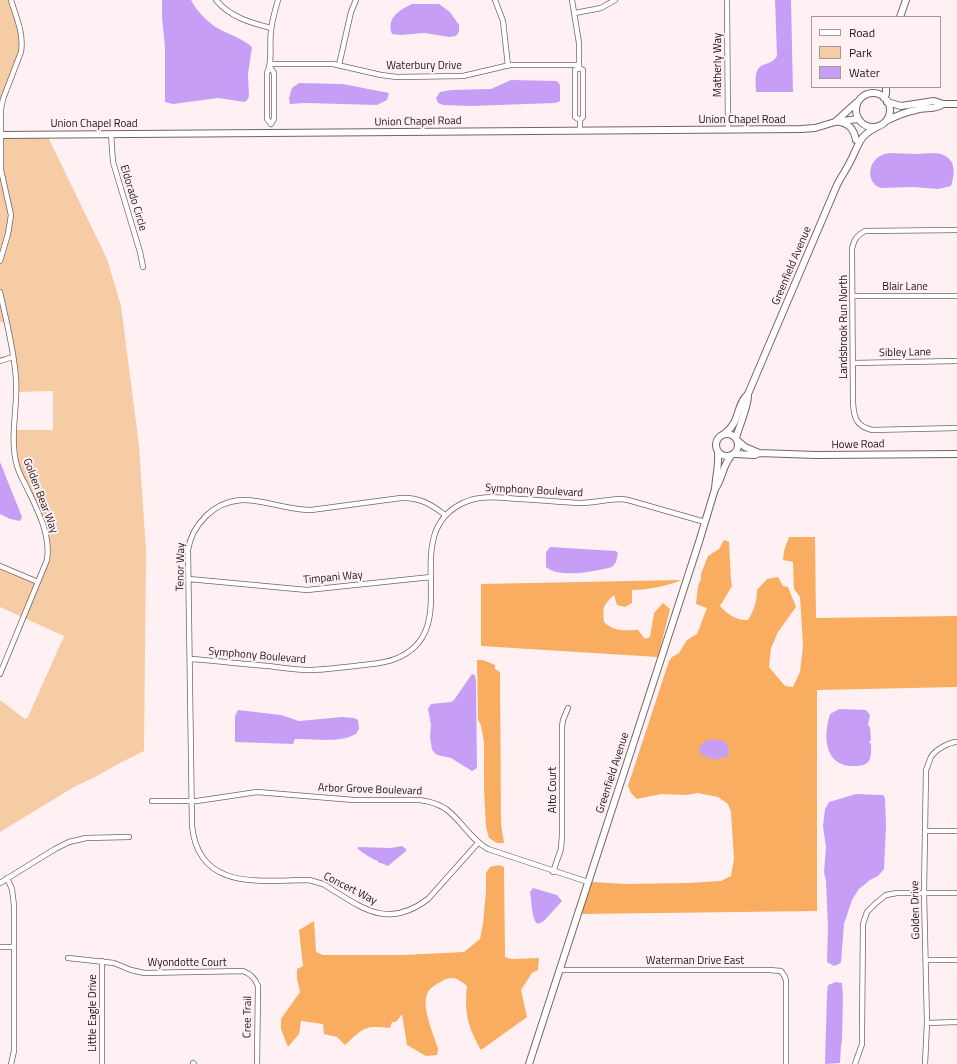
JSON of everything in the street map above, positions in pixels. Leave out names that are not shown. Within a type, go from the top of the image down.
[{"type":"main road","points":[[900,16],[906,0]]},
{"type":"main road","points":[[875,88],[858,101],[856,111],[858,120],[868,127],[879,126],[886,121],[910,111],[922,108],[937,108],[943,104]]},
{"type":"main road","points":[[886,88],[886,100],[890,112],[886,121]]},
{"type":"main road","points":[[866,94],[876,94],[901,106],[934,101],[943,104],[957,104]]},
{"type":"main road","name":"Union Chapel Road","points":[[835,122],[858,101]]},
{"type":"main road","name":"Union Chapel Road","points":[[0,135],[801,129],[819,127],[835,122],[858,120]]},
{"type":"main road","name":"Greenfield Avenue","points":[[724,434],[735,423],[743,399],[748,394],[837,185],[851,160],[856,143],[858,120]]},
{"type":"main road","points":[[835,122],[844,123],[851,128],[855,133],[856,143]]},
{"type":"main road","name":"Greenfield Avenue","points":[[856,143],[864,135],[879,126]]},
{"type":"main road","name":"Greenfield Avenue","points":[[737,439],[740,422],[748,400],[748,394]]},
{"type":"main road","points":[[724,434],[732,434],[737,439],[739,447],[733,455],[724,456],[718,452],[716,441],[720,436],[724,434]]},
{"type":"main road","name":"Howe Road","points":[[737,439],[745,447],[759,453],[816,455],[957,454]]},
{"type":"main road","name":"Greenfield Avenue","points":[[529,1064],[685,588],[715,489],[719,464],[718,452]]},
{"type":"main road","name":"Howe Road","points":[[733,455],[754,455],[759,453]]},
{"type":"main road","name":"Greenfield Avenue","points":[[715,489],[720,482],[724,466],[733,455]]},
{"type":"street","points":[[0,261],[8,234],[11,214],[1,170],[1,110],[3,99],[15,69],[22,44],[22,36],[10,0]]},
{"type":"street","points":[[216,0],[228,12],[237,17],[248,22],[271,28]]},
{"type":"street","points":[[271,133],[270,124],[267,119],[267,73],[270,65],[271,28],[278,0]]},
{"type":"street","points":[[339,65],[351,12],[356,0]]},
{"type":"street","points":[[495,0],[503,21],[508,66]]},
{"type":"street","points":[[572,0],[579,42],[579,67],[576,70],[576,117],[580,120]]},
{"type":"street","points":[[575,13],[601,8],[615,0]]},
{"type":"street","name":"Matherly Way","points":[[727,0],[728,130]]},
{"type":"street","name":"Waterbury Drive","points":[[270,65],[324,63],[397,77],[463,76],[519,65],[579,67]]},
{"type":"street","points":[[270,65],[274,73],[274,119],[270,124]]},
{"type":"street","points":[[579,67],[583,70],[583,117],[580,120],[580,130]]},
{"type":"street","name":"Eldorado Circle","points":[[111,134],[113,162],[140,252],[143,267]]},
{"type":"street","name":"Landsbrook Run North","points":[[957,230],[865,231],[859,234],[854,240],[852,248],[853,403],[857,421],[865,428],[872,430],[957,428]]},
{"type":"street","name":"Golden Bear Way","points":[[0,292],[16,380],[13,445],[17,467],[45,530],[49,549],[47,560],[0,674]]},
{"type":"street","name":"Blair Lane","points":[[853,296],[957,296]]},
{"type":"street","points":[[0,361],[13,357]]},
{"type":"street","name":"Sibley Lane","points":[[853,363],[957,361]]},
{"type":"street","name":"Symphony Boulevard","points":[[191,659],[310,670],[370,664],[395,659],[413,648],[426,630],[430,614],[432,540],[437,527],[445,515],[453,508],[464,502],[483,497],[581,503],[622,499],[705,522]]},
{"type":"street","name":"Tenor Way","points":[[192,801],[191,659],[188,550],[191,536],[202,520],[210,512],[227,502],[236,500],[250,500],[301,510],[311,510],[411,498],[421,500],[432,505],[445,515]]},
{"type":"street","points":[[0,566],[38,582]]},
{"type":"street","name":"Timpani Way","points":[[189,579],[307,590],[431,577]]},
{"type":"street","name":"Alto Court","points":[[553,872],[560,849],[562,835],[562,727],[568,708]]},
{"type":"street","name":"Golden Drive","points":[[925,1064],[927,1023],[924,893],[926,770],[932,756],[940,749],[957,742]]},
{"type":"street","name":"Arbor Grove Boulevard","points":[[152,802],[192,801],[257,792],[350,800],[419,800],[438,805],[446,809],[478,843],[495,852],[553,872],[588,882]]},
{"type":"street","name":"Concert Way","points":[[192,801],[192,830],[196,846],[207,863],[220,873],[229,877],[244,880],[317,881],[365,909],[383,914],[402,913],[420,905],[428,899],[478,843]]},
{"type":"street","points":[[926,831],[957,831]]},
{"type":"street","points":[[0,882],[69,842],[86,838],[129,837]]},
{"type":"street","points":[[7,878],[13,897],[14,1051],[11,1064]]},
{"type":"street","points":[[855,1064],[862,1044],[863,924],[867,912],[886,895],[897,893],[957,893]]},
{"type":"street","points":[[0,947],[14,947]]},
{"type":"street","name":"Wyondotte Court","points":[[68,958],[114,963],[131,970],[144,973],[243,971],[250,974]]},
{"type":"street","points":[[926,960],[957,960]]},
{"type":"street","name":"Little Eagle Drive","points":[[102,961],[102,1064]]},
{"type":"street","name":"Waterman Drive East","points":[[559,970],[778,970],[784,974],[786,981],[786,1064]]},
{"type":"street","name":"Cree Trail","points":[[250,974],[258,986],[257,1064]]},
{"type":"street","points":[[927,1023],[957,1022]]},
{"type":"green space","points":[[0,0],[11,0],[22,44],[3,99],[0,135]]},
{"type":"green space","points":[[0,135],[47,135],[107,259],[121,306],[139,446],[146,551],[144,751],[74,787],[0,832],[0,700],[25,719],[28,717],[64,636],[0,607],[0,566],[38,582],[47,560],[45,530],[17,467],[14,430],[53,430],[53,391],[16,392],[16,380],[7,324],[0,322]]},
{"type":"shaded area","points":[[789,537],[815,537],[816,618],[957,616],[957,687],[817,690],[817,911],[581,914],[592,882],[625,884],[688,883],[721,881],[731,876],[734,859],[731,812],[728,804],[718,797],[698,793],[687,795],[661,794],[637,799],[631,793],[628,786],[669,661],[672,657],[679,653],[687,640],[697,634],[707,608],[696,604],[701,574],[708,556],[719,549],[724,540],[729,542],[732,586],[720,606],[726,612],[736,618],[748,620],[755,606],[757,590],[767,579],[778,577],[783,586],[788,587],[796,607],[778,632],[771,648],[769,667],[785,686],[793,687],[800,672],[803,646],[800,597],[794,589],[793,562],[783,560],[784,551]]},
{"type":"shaded area","points":[[681,580],[657,587],[632,590],[632,603],[625,607],[617,605],[614,595],[604,607],[604,622],[608,626],[621,630],[638,630],[645,639],[650,637],[654,613],[663,603],[670,609],[658,657],[481,646],[481,584]]},
{"type":"shaded area","points":[[477,660],[483,660],[495,665],[495,669],[500,672],[501,824],[504,843],[497,843],[489,838],[486,827],[484,742],[481,725],[478,720]]},
{"type":"shaded area","points":[[499,865],[504,867],[505,957],[511,959],[539,958],[538,970],[532,973],[521,990],[527,1017],[481,1050],[468,1020],[466,1004],[467,986],[458,980],[449,978],[432,987],[426,998],[427,1012],[431,1029],[438,1049],[437,1055],[426,1056],[407,1045],[402,1014],[396,1022],[392,1022],[390,1028],[374,1027],[364,1029],[345,1045],[337,1037],[324,1034],[323,1024],[301,1021],[299,1034],[288,1047],[281,1029],[281,1019],[300,992],[297,979],[297,969],[303,966],[299,930],[314,921],[316,952],[323,955],[403,955],[464,952],[480,939],[486,891],[486,873],[490,867]]},
{"type":"water","points":[[162,0],[191,0],[201,14],[214,26],[252,47],[248,74],[249,96],[245,102],[218,98],[173,104],[165,102],[165,47]]},
{"type":"water","points":[[775,0],[791,0],[793,92],[756,92],[756,73],[760,67],[769,63],[777,56]]},
{"type":"water","points":[[412,4],[439,4],[450,12],[459,25],[459,32],[456,36],[450,37],[424,33],[401,35],[392,34],[391,23],[395,15]]},
{"type":"water","points":[[511,80],[557,81],[560,85],[560,101],[555,103],[470,106],[443,105],[438,103],[436,98],[440,92],[451,90],[491,89]]},
{"type":"water","points":[[299,83],[343,84],[389,93],[387,100],[377,105],[290,104],[289,98],[292,88]]},
{"type":"water","points":[[890,153],[934,153],[946,156],[950,159],[954,168],[951,186],[938,189],[913,187],[881,188],[872,181],[870,169],[876,159],[882,155]]},
{"type":"water","points":[[0,462],[22,517],[20,521],[10,519],[0,514]]},
{"type":"water","points":[[550,547],[616,551],[618,553],[616,562],[612,567],[578,573],[560,573],[552,571],[546,567],[546,552]]},
{"type":"water","points":[[472,674],[475,675],[476,682],[477,768],[472,771],[451,758],[437,755],[432,750],[430,736],[431,725],[428,709],[431,704],[451,702],[454,700]]},
{"type":"water","points":[[839,709],[866,710],[870,715],[868,725],[870,727],[871,740],[869,742],[871,744],[871,753],[867,763],[861,766],[843,765],[836,761],[828,748],[827,731],[830,714]]},
{"type":"water","points":[[238,710],[281,715],[299,721],[342,717],[354,718],[358,720],[359,729],[356,734],[334,740],[295,739],[293,744],[235,742],[235,716]]},
{"type":"water","points":[[708,740],[725,742],[729,748],[727,758],[712,759],[701,753],[699,751],[700,746]]},
{"type":"water","points":[[856,794],[883,795],[885,798],[886,825],[884,869],[878,876],[870,880],[859,889],[852,900],[844,924],[841,962],[834,966],[827,962],[828,927],[826,881],[824,872],[826,847],[823,826],[825,809],[829,802]]},
{"type":"water","points":[[402,846],[406,849],[406,851],[388,866],[379,863],[357,848],[391,848]]},
{"type":"water","points":[[533,888],[557,895],[562,901],[544,921],[538,924],[534,919],[532,910],[530,892]]},
{"type":"water","points":[[836,982],[842,983],[843,997],[840,1063],[825,1064],[828,985]]}]
